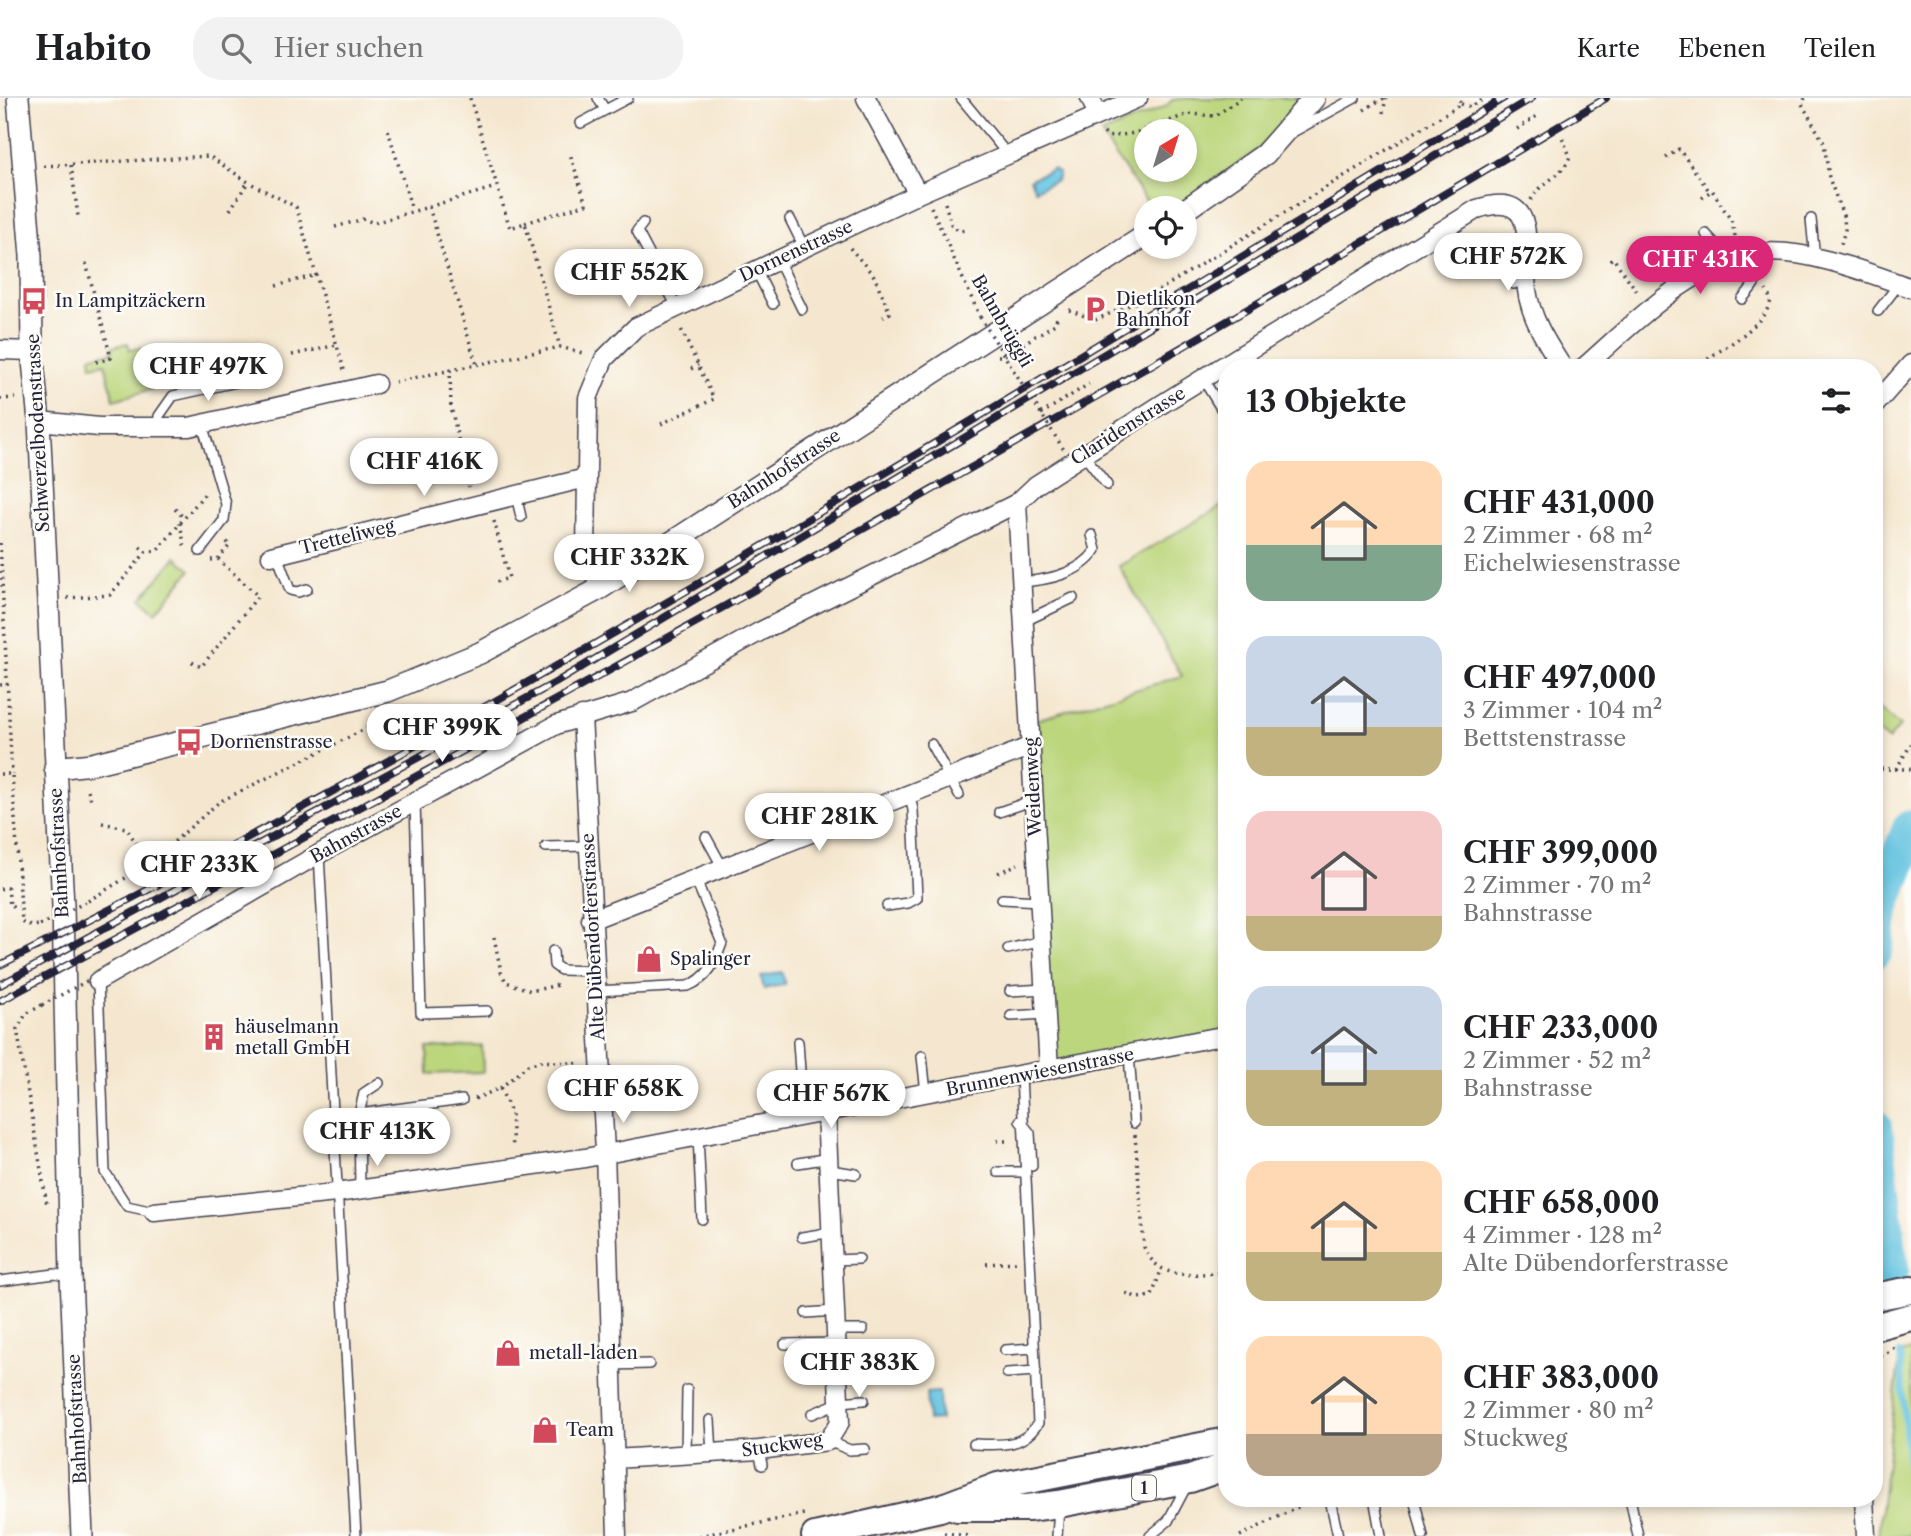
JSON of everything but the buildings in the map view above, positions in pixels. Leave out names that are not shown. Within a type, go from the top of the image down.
[{"type":"main road","points":[[1883,1295],[1911,1290]]},
{"type":"main road","points":[[1883,1325],[1911,1318]]},
{"type":"main road","name":"1","points":[[815,1536],[940,1508],[998,1486],[1086,1476],[1218,1443]]},
{"type":"main road","name":"1","points":[[940,1508],[1028,1508],[1065,1497],[1190,1479],[1218,1469]]},
{"type":"street","name":"Schwerzelbodenstrasse","points":[[18,98],[34,301],[32,351],[39,421],[55,768]]},
{"type":"street","points":[[866,98],[923,197]]},
{"type":"street","points":[[1090,98],[1098,116]]},
{"type":"street","name":"Dornenstrasse","points":[[601,588],[586,555],[588,398],[604,359],[636,327],[841,230],[923,197],[940,184],[1138,98]]},
{"type":"street","points":[[1197,202],[1246,169],[1280,138],[1314,98]]},
{"type":"street","name":"Claridenstrasse","points":[[1235,359],[1477,209],[1494,203],[1520,214],[1528,227],[1521,281],[1527,290],[1537,327],[1557,359]]},
{"type":"street","name":"Bahnhofstrasse","points":[[82,1536],[71,1277],[63,906],[55,768],[92,764],[189,742],[388,691],[480,653],[601,588],[1134,243]]},
{"type":"street","points":[[1594,359],[1684,284],[1730,260],[1761,253],[1815,259],[1905,286]]},
{"type":"street","points":[[0,350],[32,351]]},
{"type":"street","points":[[1883,396],[1911,365]]},
{"type":"street","name":"Claridenstrasse","points":[[582,716],[632,702],[761,631],[1017,503],[1036,485],[1218,370]]},
{"type":"street","points":[[39,421],[98,431],[202,424],[376,384]]},
{"type":"street","name":"Tretteliweg","points":[[274,555],[586,478]]},
{"type":"street","name":"Weidenweg","points":[[1017,503],[1049,1070]]},
{"type":"street","name":"Bahnstrasse","points":[[93,981],[415,801],[556,725],[582,716]]},
{"type":"street","name":"Alte Dübendorferstrasse","points":[[582,716],[605,1152],[617,1536]]},
{"type":"street","points":[[592,920],[909,796],[955,787],[1031,746]]},
{"type":"street","name":"Brunnenwiesenstrasse","points":[[154,1212],[336,1194],[585,1158],[605,1152],[926,1094],[1218,1037]]},
{"type":"street","name":"Stuckweg","points":[[614,1459],[712,1453],[760,1458],[823,1445],[840,1422],[830,1164],[825,1111]]},
{"type":"street","points":[[1865,1507],[1867,1536]]},
{"type":"lane","points":[[598,98],[605,110]]},
{"type":"lane","points":[[581,123],[628,98]]},
{"type":"lane","points":[[961,98],[1008,155]]},
{"type":"lane","points":[[1280,138],[1355,98]]},
{"type":"lane","points":[[790,219],[804,247]]},
{"type":"lane","points":[[1811,219],[1815,259]]},
{"type":"lane","points":[[643,223],[637,231],[674,309]]},
{"type":"lane","points":[[1706,234],[1730,260]]},
{"type":"lane","points":[[1742,299],[1758,277],[1763,262],[1761,253]]},
{"type":"lane","points":[[778,260],[802,309]]},
{"type":"lane","points":[[756,270],[773,304]]},
{"type":"lane","points":[[1878,312],[1905,286]]},
{"type":"lane","points":[[158,428],[159,416],[173,396],[273,374]]},
{"type":"lane","points":[[1203,379],[1218,403]]},
{"type":"lane","points":[[200,555],[223,520],[226,504],[202,424]]},
{"type":"lane","points":[[1084,454],[1107,485]]},
{"type":"lane","points":[[516,495],[521,517]]},
{"type":"lane","points":[[1021,582],[1041,581],[1070,571],[1089,560],[1096,550],[1092,535]]},
{"type":"lane","points":[[274,555],[290,590],[298,592],[307,589]]},
{"type":"lane","points":[[1023,622],[1073,598]]},
{"type":"lane","points":[[931,744],[955,787]]},
{"type":"lane","points":[[887,906],[908,904],[917,898],[913,810],[909,796]]},
{"type":"lane","points":[[999,812],[1034,800]]},
{"type":"lane","points":[[415,801],[421,1013],[487,1011]]},
{"type":"lane","points":[[771,816],[785,846]]},
{"type":"lane","points":[[706,836],[724,869]]},
{"type":"lane","points":[[546,847],[587,846]]},
{"type":"lane","points":[[319,854],[356,1536]]},
{"type":"lane","points":[[553,951],[554,965],[561,970],[596,981],[688,986],[701,981],[715,962],[722,943],[696,880]]},
{"type":"lane","points":[[1002,899],[1039,901]]},
{"type":"lane","points":[[1008,949],[1042,941]]},
{"type":"lane","points":[[93,981],[105,1172],[127,1206],[154,1212]]},
{"type":"lane","points":[[1010,991],[1045,989]]},
{"type":"lane","points":[[1011,1016],[1046,1014]]},
{"type":"lane","points":[[798,1042],[803,1115]]},
{"type":"lane","points":[[1129,1054],[1134,1123]]},
{"type":"lane","points":[[922,1056],[926,1094]]},
{"type":"lane","points":[[974,1444],[1010,1445],[1030,1435],[1038,1423],[1029,1261],[1028,1169],[1020,1121],[1020,1076]]},
{"type":"lane","points":[[359,1190],[359,1114],[364,1093],[379,1083]]},
{"type":"lane","points":[[359,1114],[462,1100]]},
{"type":"lane","points":[[698,1136],[702,1220]]},
{"type":"lane","points":[[798,1163],[830,1164],[856,1174]]},
{"type":"lane","points":[[998,1172],[1028,1169]]},
{"type":"lane","points":[[802,1237],[833,1232]]},
{"type":"lane","points":[[834,1259],[859,1259]]},
{"type":"lane","points":[[0,1281],[55,1274],[71,1277]]},
{"type":"lane","points":[[806,1313],[836,1311]]},
{"type":"lane","points":[[785,1344],[837,1337],[863,1330]]},
{"type":"lane","points":[[1005,1350],[1034,1348]]},
{"type":"lane","points":[[611,1365],[649,1364]]},
{"type":"lane","points":[[1007,1373],[1036,1371]]},
{"type":"lane","points":[[686,1455],[687,1390]]},
{"type":"lane","points":[[812,1414],[840,1402],[863,1400]]},
{"type":"lane","points":[[710,1420],[712,1453]]},
{"type":"lane","points":[[823,1445],[850,1450],[865,1449]]},
{"type":"lane","points":[[1150,1536],[1168,1521],[1190,1479]]},
{"type":"lane","points":[[1057,1536],[1065,1497]]},
{"type":"lane","points":[[1332,1507],[1338,1536]]},
{"type":"lane","points":[[1376,1507],[1381,1536]]},
{"type":"lane","points":[[1416,1507],[1423,1536]]},
{"type":"lane","points":[[1632,1507],[1637,1536]]},
{"type":"path","points":[[470,98],[510,228],[586,204],[570,154]]},
{"type":"path","points":[[1098,116],[1099,130],[1108,137],[1121,136],[1189,114],[1215,116],[1241,98]]},
{"type":"path","points":[[1362,112],[1385,98]]},
{"type":"path","points":[[1383,113],[1385,98]]},
{"type":"path","points":[[1458,98],[1461,104],[1470,107],[1486,98]]},
{"type":"path","points":[[1805,98],[1802,104],[1824,143],[1829,178],[1843,218],[1845,230],[1838,252]]},
{"type":"path","points":[[1063,307],[1095,320],[1147,297],[1461,104]]},
{"type":"path","points":[[1517,129],[1537,117]]},
{"type":"path","points":[[388,130],[412,210]]},
{"type":"path","points":[[1531,202],[1537,188],[1567,167],[1570,156],[1562,137]]},
{"type":"path","points":[[1666,158],[1679,149],[1710,192],[1712,190],[1733,226]]},
{"type":"path","points":[[44,166],[209,156],[248,182],[296,207],[349,390]]},
{"type":"path","points":[[71,165],[78,216]]},
{"type":"path","points":[[230,210],[248,182]]},
{"type":"path","points":[[940,184],[951,224],[959,231],[966,230]]},
{"type":"path","points":[[335,228],[365,219],[374,223],[496,187]]},
{"type":"path","points":[[1702,198],[1710,192]]},
{"type":"path","name":"Bahnbrüggli","points":[[923,197],[980,317],[1064,450]]},
{"type":"path","points":[[429,207],[476,363]]},
{"type":"path","points":[[525,223],[560,347]]},
{"type":"path","points":[[841,230],[850,248],[874,276],[890,313],[883,317]]},
{"type":"path","points":[[1609,260],[1613,258],[1645,302]]},
{"type":"path","points":[[86,263],[111,358],[96,362]]},
{"type":"path","points":[[276,286],[316,275]]},
{"type":"path","points":[[1702,359],[1767,312],[1770,298]]},
{"type":"path","points":[[661,424],[714,399],[674,309]]},
{"type":"path","points":[[1048,318],[1055,313]]},
{"type":"path","points":[[292,355],[337,345]]},
{"type":"path","points":[[376,384],[560,347],[604,359]]},
{"type":"path","points":[[149,382],[245,361]]},
{"type":"path","points":[[691,369],[698,365]]},
{"type":"path","points":[[450,369],[451,407],[469,488]]},
{"type":"path","points":[[1041,414],[1089,384]]},
{"type":"path","points":[[65,598],[110,595],[146,552],[157,551],[210,488]]},
{"type":"path","points":[[489,502],[509,578],[496,582]]},
{"type":"path","points":[[175,509],[184,518]]},
{"type":"path","points":[[218,559],[230,545],[223,539]]},
{"type":"path","points":[[0,543],[19,906],[22,922],[31,926],[40,925],[88,901],[150,863],[219,802],[371,726],[383,710]]},
{"type":"path","points":[[140,547],[146,552]]},
{"type":"path","points":[[192,662],[201,667],[258,596],[218,559],[200,555]]},
{"type":"path","points":[[0,685],[7,684]]},
{"type":"path","points":[[1895,769],[1911,744]]},
{"type":"path","points":[[1883,769],[1911,769]]},
{"type":"path","points":[[0,775],[12,774]]},
{"type":"path","points":[[88,790],[91,800]]},
{"type":"path","points":[[102,822],[126,828],[150,863]]},
{"type":"path","points":[[0,889],[8,888],[10,906],[19,906]]},
{"type":"path","points":[[494,937],[501,972],[506,982],[514,987],[531,991],[596,981]]},
{"type":"path","points":[[48,1213],[17,1029],[26,1014],[93,981]]},
{"type":"path","points":[[462,1100],[479,1098],[500,1088],[528,1065],[541,1061],[600,1063]]},
{"type":"path","points":[[500,1088],[511,1112],[516,1168]]},
{"type":"path","points":[[1134,1123],[1143,1247],[1148,1258],[1161,1270],[1174,1275],[1218,1273]]},
{"type":"path","points":[[986,1264],[1029,1261]]},
{"type":"path","points":[[1126,1293],[1138,1298],[1152,1296],[1161,1270]]},
{"type":"path","points":[[1883,1356],[1893,1348]]},
{"type":"path","points":[[1240,1536],[1297,1507]]},
{"type":"path","points":[[939,1534],[969,1536]]},
{"type":"green space","points":[[1187,98],[1305,98],[1259,149],[1192,196],[1143,196],[1101,134],[1134,120],[1134,182],[1197,182],[1197,119],[1136,119],[1167,106],[1172,100]]},
{"type":"green space","points":[[128,343],[130,350],[140,348],[152,389],[114,400],[105,363],[92,366],[91,356],[113,352],[112,347]]},
{"type":"green space","points":[[1218,508],[1218,1037],[1049,1070],[1029,722],[1182,676],[1119,566]]},
{"type":"green space","points":[[176,557],[191,570],[156,612],[141,599]]},
{"type":"green space","points":[[1883,712],[1900,726],[1888,740],[1883,736]]},
{"type":"green space","points":[[482,1046],[483,1072],[428,1074],[427,1048]]},
{"type":"green space","points":[[1911,1350],[1911,1536],[1878,1536],[1883,1507],[1900,1353]]},
{"type":"water","points":[[1053,169],[1059,173],[1057,180],[1035,190],[1030,179]]},
{"type":"water","points":[[782,972],[785,984],[764,989],[761,977]]},
{"type":"water","points":[[939,1392],[940,1420],[928,1421],[926,1393]]},
{"type":"waterway","points":[[1883,900],[1911,829]]},
{"type":"waterway","points":[[1883,1208],[1890,1270]]},
{"type":"waterway","points":[[1900,1353],[1911,1513]]},
{"type":"railway","points":[[0,965],[193,866],[384,763],[573,656],[947,436],[1504,98]]},
{"type":"railway","points":[[0,985],[555,683],[1532,98]]},
{"type":"railway","points":[[0,1001],[809,560],[1209,332],[1606,98]]},
{"type":"place","name":"In Lampitzäckern","points":[[34,301]]},
{"type":"place","name":"Dietlikon Bahnhof","points":[[1095,309]]},
{"type":"place","name":"Dornenstrasse","points":[[189,742]]},
{"type":"place","name":"Spalinger","points":[[649,959]]},
{"type":"place","name":"häuselmann metall GmbH","points":[[214,1037]]},
{"type":"place","name":"metall-laden","points":[[508,1353]]},
{"type":"place","name":"Team","points":[[545,1430]]}]
